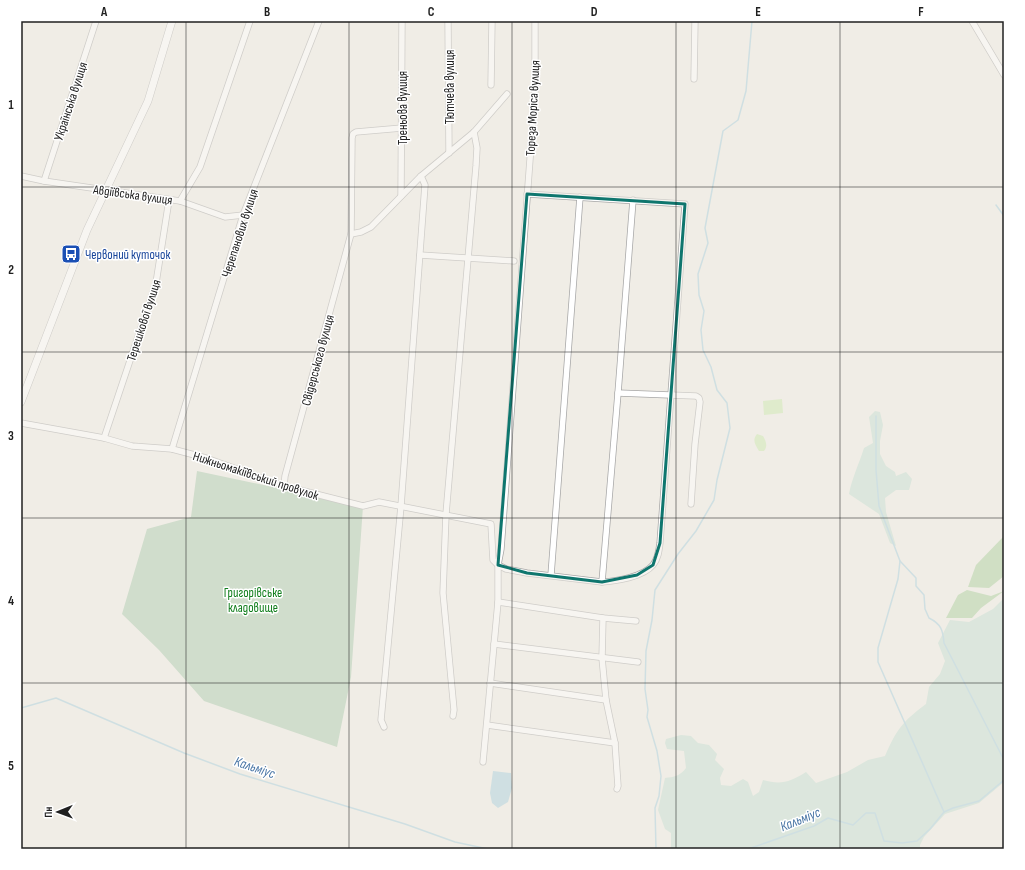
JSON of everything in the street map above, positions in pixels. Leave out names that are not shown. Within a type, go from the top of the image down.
[{"type":"street","name":"Українська вулиця","points":[[44,181],[96,21]]},
{"type":"street","points":[[21,402],[87,230],[148,101],[172,21]]},
{"type":"street","points":[[180,201],[200,167],[250,21]]},
{"type":"street","name":"Черепанових вулиця","points":[[172,449],[243,215],[319,21]]},
{"type":"street","name":"Треньова вулиця","points":[[401,196],[402,21]]},
{"type":"street","name":"Тютчева вулиця","points":[[448,21],[449,153]]},
{"type":"street","points":[[491,85],[492,21]]},
{"type":"street","name":"Тореза Моріса вулиця","points":[[498,564],[501,550],[534,92],[535,21]]},
{"type":"street","points":[[694,79],[695,21]]},
{"type":"street","points":[[972,21],[1004,75]]},
{"type":"street","points":[[351,234],[361,232],[371,227],[421,176],[474,132],[507,94]]},
{"type":"street","name":"Свiдерського вулиця","points":[[284,486],[287,468],[351,234],[353,134],[356,132],[402,128]]},
{"type":"street","points":[[453,716],[454,710],[443,593],[446,514],[476,166],[477,148],[474,132]]},
{"type":"street","name":"Авдіївська вулиця","points":[[21,176],[44,181],[180,201],[225,217],[243,215]]},
{"type":"street","points":[[384,727],[381,720],[401,506],[425,185],[421,176]]},
{"type":"street","points":[[498,564],[506,569],[602,582],[613,582],[637,575],[653,565],[657,558],[660,544],[672,395],[685,204],[527,194]]},
{"type":"street","points":[[551,575],[580,197]]},
{"type":"street","name":"Терешкової вулиця","points":[[104,438],[156,284],[169,200]]},
{"type":"street","points":[[602,582],[633,200]]},
{"type":"street","points":[[420,254],[514,261]]},
{"type":"street","points":[[618,393],[696,396],[699,398],[700,402],[695,444],[691,504]]},
{"type":"street","name":"Нижньомакіївський провулок","points":[[21,422],[104,438],[132,446],[172,449],[206,458],[284,486],[363,506],[380,502],[491,524],[493,560],[498,564]]},
{"type":"street","points":[[483,762],[482,758],[487,725],[498,602],[498,564]]},
{"type":"street","points":[[498,602],[603,618],[636,621]]},
{"type":"street","points":[[603,618],[602,658],[606,700],[615,742],[617,789]]},
{"type":"street","points":[[494,644],[638,662]]},
{"type":"street","points":[[490,683],[606,700]]},
{"type":"street","points":[[487,725],[615,742]]},
{"type":"highlighted area","points":[[527,194],[685,204],[660,543],[653,565],[637,575],[602,582],[527,573],[498,565]]},
{"type":"green space","points":[[782,399],[783,413],[764,415],[763,401]]},
{"type":"green space","points":[[875,411],[880,412],[883,425],[880,441],[880,454],[886,466],[895,472],[896,476],[906,472],[912,479],[909,490],[896,490],[885,498],[886,512],[896,546],[890,543],[879,514],[849,494],[864,448],[873,443],[869,417]]},
{"type":"green space","points":[[757,434],[763,436],[765,440],[766,445],[764,451],[759,451],[755,444],[754,440]]},
{"type":"green space","name":"Григорівське кладовище","points":[[197,471],[363,506],[351,677],[337,747],[204,701],[159,650],[122,614],[147,529],[191,517]]},
{"type":"green space","points":[[1004,536],[1004,576],[989,588],[968,587],[976,565]]},
{"type":"green space","points":[[967,590],[991,596],[1004,591],[981,608],[972,618],[946,618],[958,595]]},
{"type":"green space","points":[[1004,598],[1004,782],[979,803],[945,814],[924,837],[920,845],[920,849],[671,849],[671,833],[665,829],[658,810],[665,778],[677,776],[686,768],[684,751],[667,749],[665,743],[666,739],[681,735],[691,736],[698,743],[709,745],[717,754],[715,760],[724,769],[720,778],[721,785],[731,786],[743,779],[748,782],[753,796],[759,792],[763,780],[769,782],[785,782],[806,772],[816,783],[847,772],[868,760],[885,756],[897,732],[911,716],[926,704],[929,687],[940,674],[945,661],[938,643],[950,620],[969,622],[993,609]]},
{"type":"water","points":[[493,771],[511,773],[512,788],[508,802],[498,808],[492,803],[490,793]]},
{"type":"waterway","points":[[656,849],[655,808],[659,796],[661,776],[657,751],[647,717],[648,710],[645,689],[646,651],[652,620],[655,590],[678,554],[696,531],[714,500],[717,480],[730,428],[727,403],[717,390],[711,367],[703,350],[701,330],[704,311],[699,295],[698,274],[708,243],[705,228],[723,131],[738,120],[746,91],[752,21]]},
{"type":"waterway","points":[[996,205],[1004,216]]},
{"type":"waterway","points":[[876,416],[876,470],[879,506],[900,561],[898,579],[878,648],[878,662],[944,812]]},
{"type":"waterway","points":[[900,561],[916,578],[916,586],[924,595],[925,609],[929,618],[941,628],[944,643],[1004,760]]},
{"type":"waterway","name":"Кальміус","points":[[21,708],[56,698],[184,753],[240,774],[405,824],[455,842],[488,849]]},
{"type":"waterway","name":"Кальміус","points":[[748,849],[814,826],[828,818],[853,825],[866,813],[875,813],[884,841],[902,843],[917,841],[930,829],[944,812],[979,801],[1004,780]]},
{"type":"place","name":"Червоний куточок","points":[[71,254]]}]
